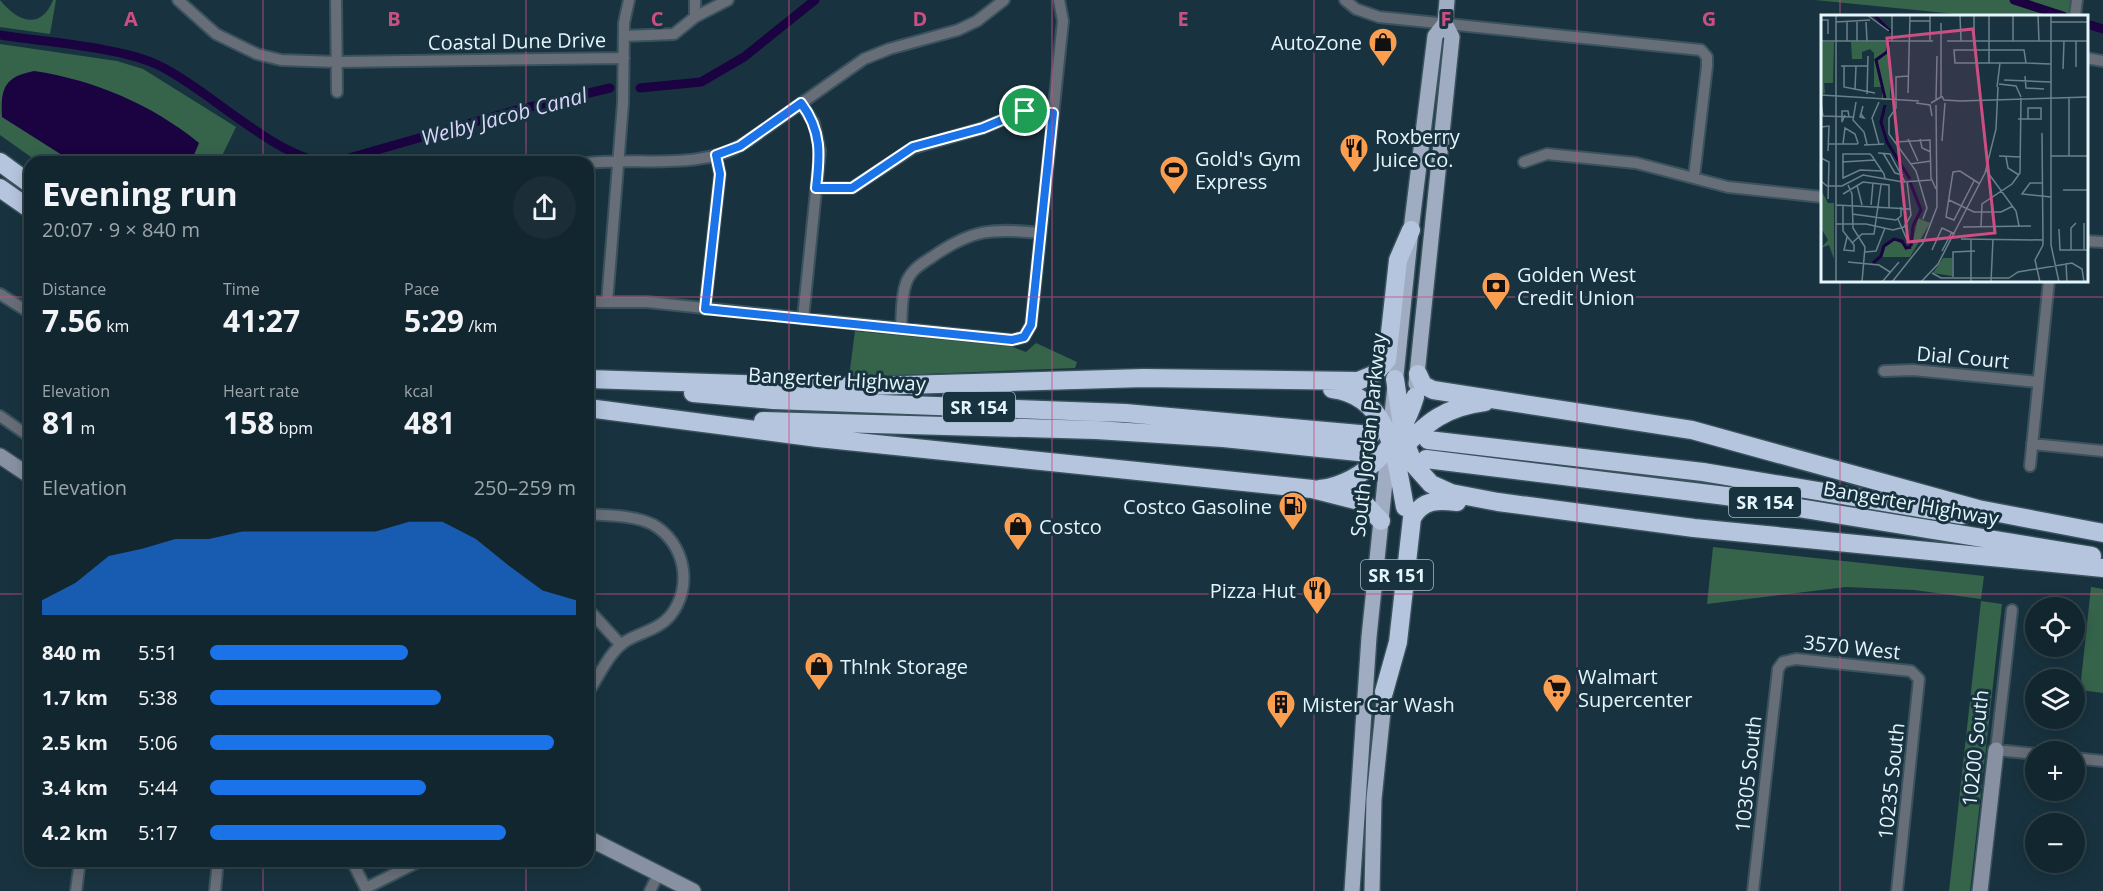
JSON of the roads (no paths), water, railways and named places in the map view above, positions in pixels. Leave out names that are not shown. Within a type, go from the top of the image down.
[{"type":"highway","points":[[0,162],[24,180]]},
{"type":"highway","points":[[0,188],[24,205]]},
{"type":"highway","points":[[594,379],[833,387],[1144,378],[1354,382],[1371,376],[1383,367],[1388,353],[1398,260],[1411,230]]},
{"type":"highway","points":[[1418,374],[1423,385],[1429,389],[1496,402],[1604,415],[1692,430],[1977,508],[2103,535]]},
{"type":"highway","points":[[1395,379],[1398,447],[1405,507]]},
{"type":"highway","points":[[1281,381],[1336,389],[1355,395],[1374,411],[1419,473],[1437,488],[1498,502],[1694,528],[2103,568]]},
{"type":"highway","name":"Bangerter Highway","points":[[594,385],[773,400],[1125,414],[1398,447],[1726,496],[2103,558]]},
{"type":"highway","points":[[1398,447],[1414,397]]},
{"type":"highway","points":[[1312,489],[1339,485],[1357,475],[1443,413],[1466,406],[1496,402]]},
{"type":"highway","name":"Bangerter Highway","points":[[594,408],[748,420],[1160,433],[1398,447],[1703,472],[2103,535]]},
{"type":"highway","points":[[594,409],[758,431],[1312,489],[1363,502],[1381,521]]},
{"type":"highway","points":[[1384,692],[1398,642],[1414,515],[1422,505],[1433,501],[1498,502]]},
{"type":"main road","name":"South Jordan Parkway","points":[[1414,397],[1452,37],[1445,23],[1447,0]]},
{"type":"main road","name":"South Jordan Parkway","points":[[1395,379],[1435,36],[1445,23]]},
{"type":"main road","name":"South Jordan Parkway","points":[[1352,891],[1368,637],[1381,521],[1398,447]]},
{"type":"main road","name":"SR 151","points":[[1372,891],[1374,799],[1405,507]]},
{"type":"street","name":"Coastal Dune Drive","points":[[178,0],[216,34],[257,54],[281,60],[337,62],[624,58]]},
{"type":"street","points":[[336,0],[337,92]]},
{"type":"street","points":[[607,302],[619,161],[624,36],[629,0]]},
{"type":"street","points":[[694,17],[695,0]]},
{"type":"street","points":[[624,36],[674,34],[694,17],[728,0]]},
{"type":"street","points":[[594,163],[698,158],[716,155],[740,146],[864,59],[889,49],[958,30],[977,21],[1004,0]]},
{"type":"street","points":[[594,302],[647,302],[1012,340],[1024,337],[1031,325],[1063,21],[1059,0]]},
{"type":"street","points":[[1345,0],[1356,9],[1379,17],[1701,50],[1708,61],[1694,177]]},
{"type":"street","points":[[2075,15],[2077,0]]},
{"type":"street","points":[[2088,58],[2103,61]]},
{"type":"street","points":[[801,103],[811,117],[819,137],[803,319]]},
{"type":"street","points":[[816,188],[852,188],[913,147],[983,128],[1021,112],[1053,113]]},
{"type":"street","points":[[1524,162],[1547,154],[1636,163],[1728,187],[1821,197]]},
{"type":"street","points":[[705,309],[720,174],[716,155]]},
{"type":"street","points":[[901,329],[905,289],[909,276],[918,266],[944,248],[961,238],[988,230],[1040,233]]},
{"type":"street","points":[[2088,241],[2103,242]]},
{"type":"street","points":[[2030,466],[2049,282]]},
{"type":"street","points":[[0,294],[24,309]]},
{"type":"street","name":"Dial Court","points":[[1884,371],[1913,370],[2038,382]]},
{"type":"street","points":[[0,416],[24,433]]},
{"type":"street","points":[[2032,444],[2103,451]]},
{"type":"street","points":[[0,456],[24,472]]},
{"type":"street","points":[[594,515],[628,518],[652,525],[669,538],[681,559],[683,585],[675,609],[657,627],[621,645],[594,684]]},
{"type":"street","name":"10200 South","points":[[1980,891],[2012,610]]},
{"type":"street","points":[[594,616],[621,645]]},
{"type":"street","name":"3570 West","points":[[1783,662],[1796,659],[1911,671],[1918,675]]},
{"type":"street","name":"10305 South","points":[[1754,891],[1777,674],[1783,662]]},
{"type":"street","name":"10235 South","points":[[1897,891],[1920,683],[1918,675]]},
{"type":"street","points":[[1996,750],[2025,753]]},
{"type":"street","points":[[2085,759],[2103,761]]},
{"type":"street","points":[[594,841],[693,891]]},
{"type":"street","points":[[76,891],[79,867]]},
{"type":"street","points":[[215,891],[217,867]]},
{"type":"street","points":[[355,867],[366,890],[409,867]]},
{"type":"street","points":[[650,891],[658,875]]},
{"type":"waterway","name":"Welby Jacob Canal","points":[[640,88],[701,82],[744,57],[815,0]]},
{"type":"waterway","name":"Welby Jacob Canal","points":[[2014,0],[2060,15]]},
{"type":"waterway","name":"Welby Jacob Canal","points":[[2090,25],[2103,29]]},
{"type":"waterway","name":"Welby Jacob Canal","points":[[0,35],[103,49],[158,65],[177,75],[280,146],[300,156]]},
{"type":"waterway","name":"Welby Jacob Canal","points":[[356,156],[513,111],[610,88]]},
{"type":"place","name":"AutoZone","points":[[1383,68]]},
{"type":"place","name":"Roxberry Juice Co.","points":[[1354,174]]},
{"type":"place","name":"Gold's Gym Express","points":[[1174,196]]},
{"type":"place","name":"Golden West Credit Union","points":[[1496,312]]},
{"type":"place","name":"Costco Gasoline","points":[[1293,532]]},
{"type":"place","name":"Costco","points":[[1018,552]]},
{"type":"place","name":"Pizza Hut","points":[[1317,616]]},
{"type":"place","name":"Th!nk Storage","points":[[819,692]]},
{"type":"place","name":"Walmart Supercenter","points":[[1557,714]]},
{"type":"place","name":"Mister Car Wash","points":[[1281,730]]}]
